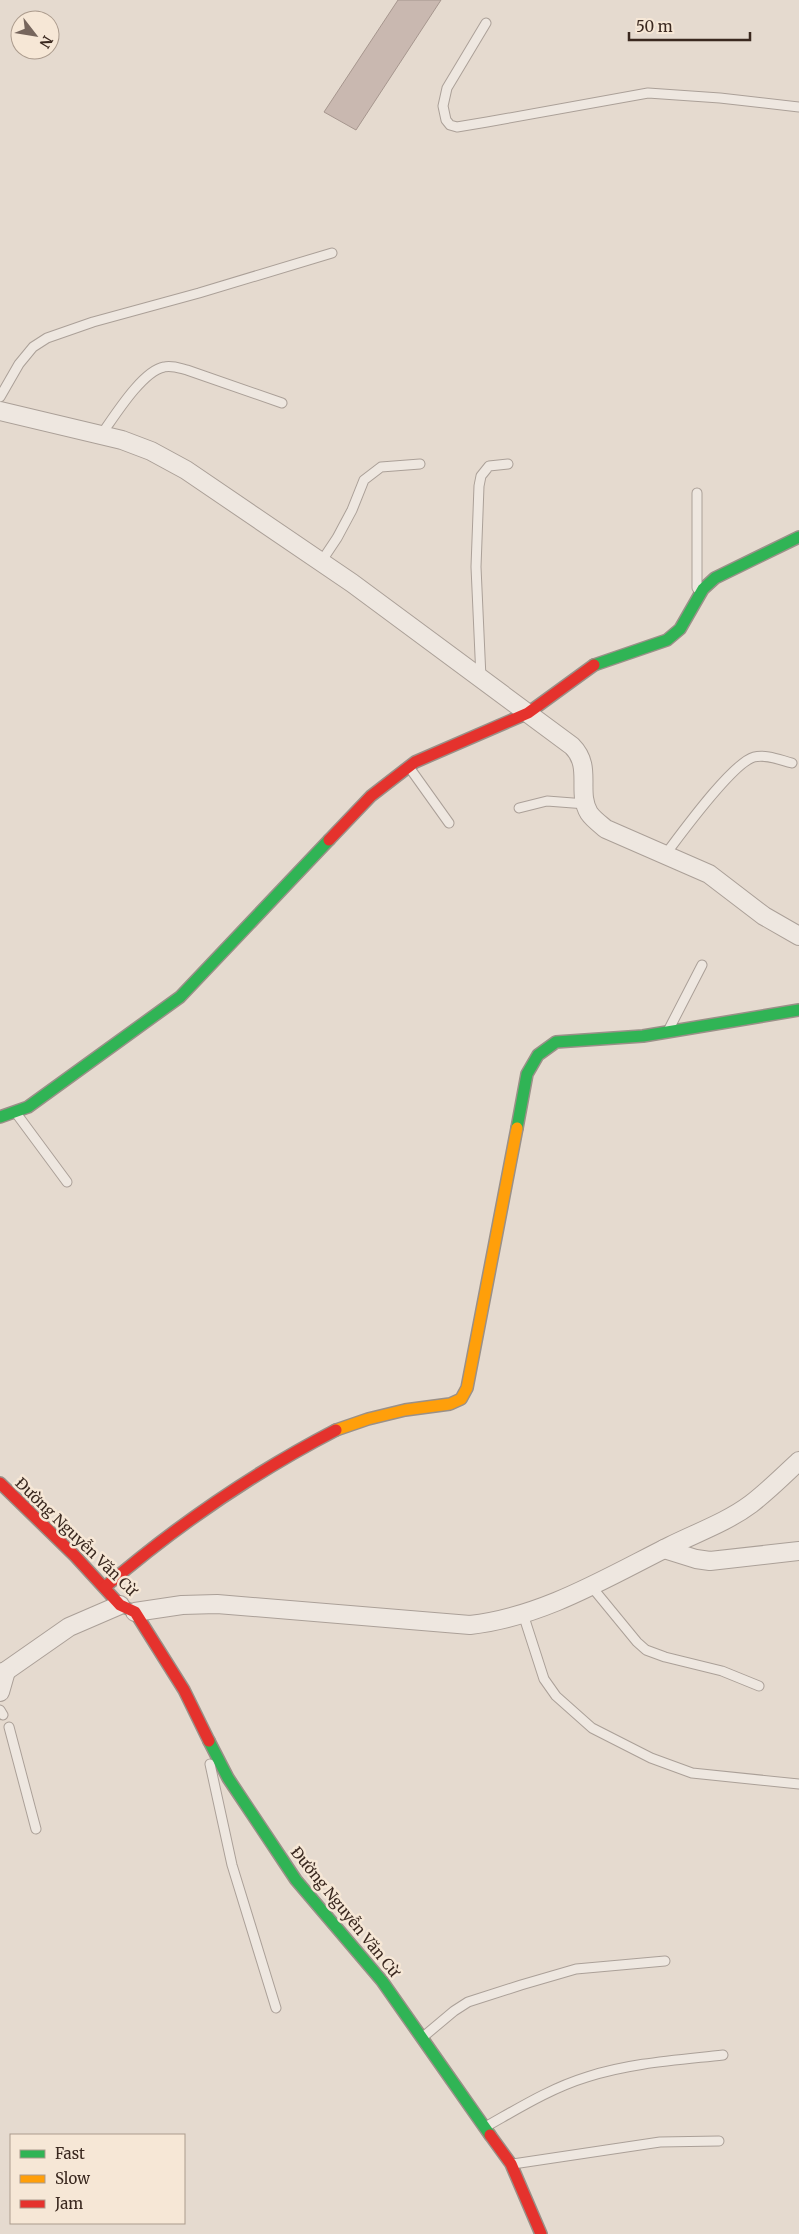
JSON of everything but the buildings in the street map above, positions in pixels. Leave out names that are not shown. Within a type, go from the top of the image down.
[{"type":"street","points":[[0,411],[122,440],[151,451],[186,470],[321,562],[481,678],[580,754],[584,764],[588,812],[606,829],[709,874],[764,916],[799,936]]},
{"type":"street","points":[[0,1117],[16,1112],[36,1101],[180,997],[371,796],[415,762],[528,713],[598,662],[667,640],[678,634],[704,588],[715,578],[799,537]]},
{"type":"street","points":[[105,1587],[149,1549],[234,1488],[291,1453],[336,1430],[368,1419],[405,1410],[450,1404],[461,1399],[467,1388],[527,1074],[534,1059],[544,1048],[556,1042],[643,1036],[799,1010]]},
{"type":"street","points":[[0,1692],[3,1672],[69,1627],[127,1609],[217,1604],[470,1625],[523,1614],[591,1586],[749,1505],[799,1461]]},
{"type":"street","name":"Đường Nguyễn Văn Cừ","points":[[0,1483],[50,1530],[127,1609],[184,1690],[228,1778],[296,1880],[382,1981],[511,2164],[541,2234]]},
{"type":"street","points":[[664,1549],[696,1559],[710,1561],[799,1551]]},
{"type":"lane","points":[[486,23],[448,88],[443,106],[446,120],[450,125],[457,127],[648,93],[720,98],[799,107]]},
{"type":"lane","points":[[0,397],[19,364],[33,347],[47,338],[92,322],[199,294],[332,253]]},
{"type":"lane","points":[[101,435],[143,381],[154,371],[163,367],[174,366],[282,403]]},
{"type":"lane","points":[[321,562],[348,517],[364,480],[381,467],[420,464]]},
{"type":"lane","points":[[481,678],[476,567],[479,486],[481,476],[489,466],[508,464]]},
{"type":"lane","points":[[697,493],[697,599]]},
{"type":"lane","points":[[665,855],[709,800],[746,761],[754,757],[766,756],[792,763]]},
{"type":"lane","points":[[409,767],[449,823]]},
{"type":"lane","points":[[519,808],[547,801],[586,804]]},
{"type":"lane","points":[[667,1032],[702,965]]},
{"type":"lane","points":[[16,1112],[66,1182]]},
{"type":"lane","points":[[591,1586],[637,1642],[646,1650],[665,1657],[722,1671],[758,1686]]},
{"type":"lane","points":[[523,1614],[544,1679],[556,1696],[592,1728],[651,1758],[692,1773],[799,1784]]},
{"type":"lane","points":[[9,1726],[36,1829]]},
{"type":"lane","points":[[203,1726],[232,1865],[276,2008]]},
{"type":"lane","points":[[422,2037],[468,2002],[521,1985],[576,1969],[665,1961]]},
{"type":"lane","points":[[484,2127],[544,2094],[587,2077],[654,2063],[723,2055]]},
{"type":"lane","points":[[511,2164],[660,2142],[719,2141]]},
{"type":"traffic: fast","points":[[594,665],[667,640],[680,629],[703,589],[715,578],[799,537]]},
{"type":"traffic: fast","points":[[0,1117],[28,1107],[180,997],[329,840]]},
{"type":"traffic: fast","points":[[517,1128],[527,1074],[538,1055],[556,1042],[643,1036],[799,1010]]},
{"type":"traffic: fast","points":[[209,1741],[228,1778],[296,1880],[382,1981],[490,2135]]},
{"type":"traffic: slow","points":[[336,1430],[368,1419],[405,1410],[450,1404],[461,1399],[467,1388],[517,1128]]},
{"type":"traffic: jam","points":[[329,840],[371,796],[415,762],[528,713],[594,665]]},
{"type":"traffic: jam","points":[[105,1587],[159,1543],[245,1482],[336,1430]]},
{"type":"traffic: jam","points":[[0,1483],[75,1556],[120,1605],[135,1612],[184,1690],[209,1741]]},
{"type":"traffic: jam","points":[[490,2135],[511,2164],[541,2234]]}]
